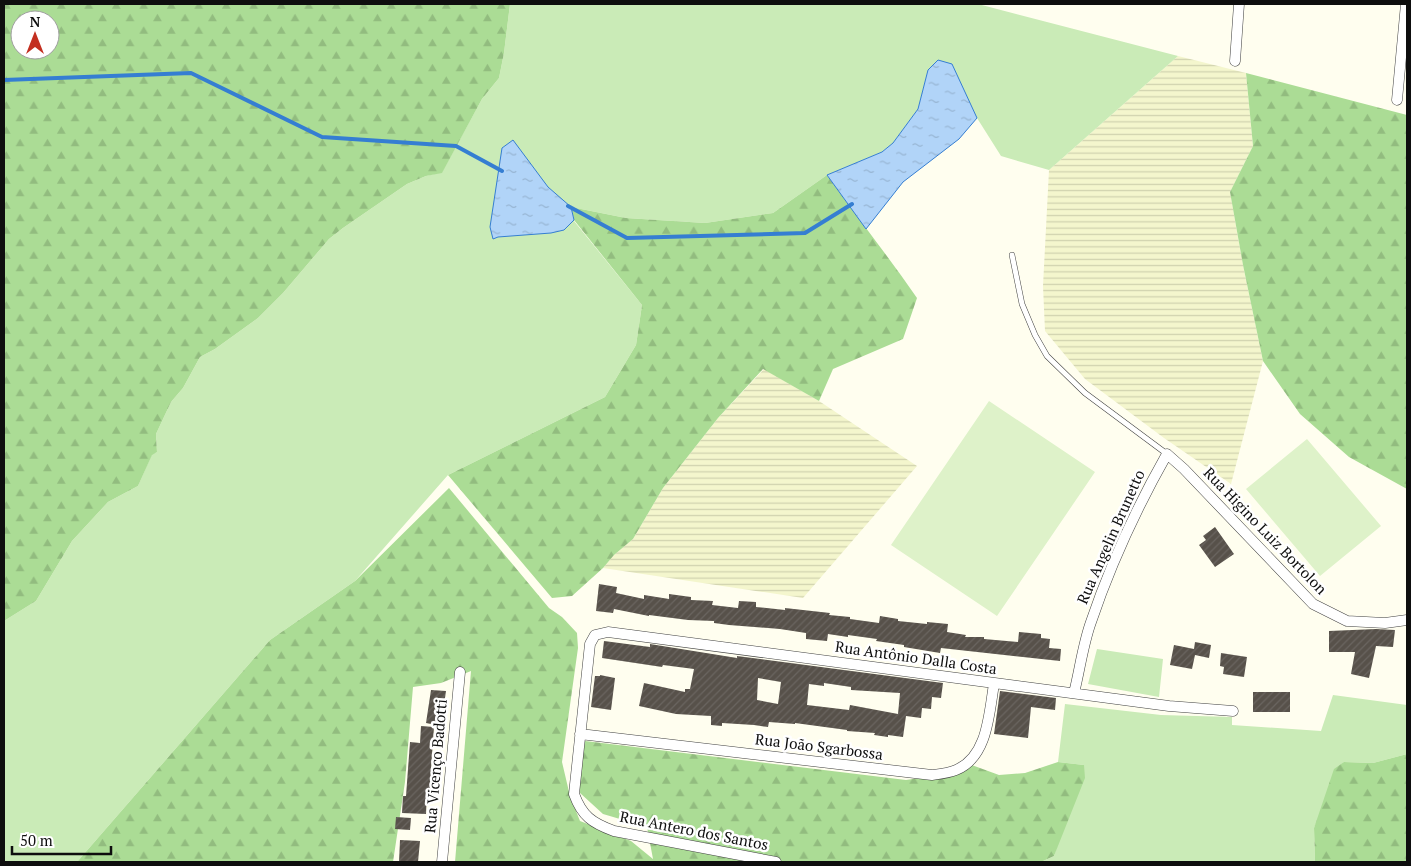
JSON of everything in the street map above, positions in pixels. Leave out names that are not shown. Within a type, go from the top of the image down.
[{"type":"street","points":[[1235,61],[1239,4]]},
{"type":"street","points":[[1396,100],[1406,4]]},
{"type":"street","name":"Rua Higino Luiz Bortolon","points":[[1167,454],[1184,469],[1312,604],[1347,621],[1385,624],[1407,620]]},
{"type":"street","name":"Rua Angelin Brunetto","points":[[1074,692],[1090,623],[1110,571],[1153,477],[1167,454]]},
{"type":"street","name":"Rua Antônio Dalla Costa","points":[[595,635],[608,632],[994,684],[1074,692],[1169,706],[1233,711]]},
{"type":"street","name":"Rua Antero dos Santos","points":[[595,635],[590,644],[574,794],[579,808],[599,826],[614,831],[776,862]]},
{"type":"street","name":"Rua Vicenço Badotti","points":[[442,862],[460,672]]},
{"type":"street","name":"Rua João Sgarbossa","points":[[580,734],[932,775],[956,770],[969,761],[980,747],[994,684]]},
{"type":"lane","points":[[1012,255],[1022,304],[1035,335],[1047,356],[1085,393],[1167,454]]},
{"type":"green space","points":[[4,4],[510,4],[499,78],[482,99],[442,173],[426,176],[407,184],[343,228],[329,239],[283,293],[258,318],[215,349],[200,357],[183,388],[171,402],[156,434],[157,452],[152,455],[138,486],[108,502],[72,541],[36,601],[4,621]]},
{"type":"green space","points":[[510,4],[978,4],[1178,56],[1049,170],[1001,156],[977,118],[928,70],[918,109],[893,143],[882,152],[827,175],[773,213],[705,223],[626,218],[571,207],[574,221],[642,305],[636,345],[605,397],[448,475],[355,581],[270,640],[77,862],[4,862],[4,621],[36,601],[72,541],[108,502],[138,486],[152,454],[157,452],[156,434],[171,402],[183,388],[200,357],[215,349],[258,318],[283,293],[329,239],[343,228],[407,184],[442,172],[482,99],[499,78]]},
{"type":"green space","points":[[1178,56],[1246,73],[1253,146],[1230,192],[1263,361],[1231,484],[1164,438],[1085,379],[1045,331],[1043,286],[1049,170]]},
{"type":"green space","points":[[1246,73],[1407,115],[1407,489],[1349,457],[1300,414],[1263,361],[1230,192],[1253,146]]},
{"type":"green space","points":[[827,175],[917,298],[903,339],[833,369],[819,401],[763,369],[718,418],[663,488],[633,539],[572,596],[552,598],[448,475],[605,397],[636,345],[642,305],[574,220],[571,207],[626,218],[705,223],[773,213]]},
{"type":"green space","points":[[764,369],[819,401],[917,466],[803,598],[603,568],[614,555],[633,539],[663,488],[718,418]]},
{"type":"green space","points":[[989,401],[1095,472],[997,616],[891,545]]},
{"type":"green space","points":[[1307,439],[1381,526],[1320,576],[1246,489]]},
{"type":"green space","points":[[449,488],[549,608],[562,617],[577,633],[578,648],[562,762],[570,796],[580,821],[631,841],[653,859],[647,827],[603,814],[580,793],[573,759],[577,740],[906,780],[952,773],[969,764],[999,775],[1025,773],[1058,762],[1084,765],[1085,778],[1054,856],[1041,862],[455,862],[471,671],[441,683],[413,687],[405,782],[393,862],[77,862],[270,640],[355,581]]},
{"type":"green space","points":[[1097,649],[1163,659],[1159,697],[1088,684]]},
{"type":"green space","points":[[1333,695],[1407,705],[1407,754],[1373,763],[1344,762],[1314,828],[1315,862],[1041,862],[1054,856],[1084,765],[1058,762],[1065,704],[1161,715],[1232,717],[1232,725],[1321,731]]},
{"type":"green space","points":[[1407,754],[1407,862],[1315,862],[1314,828],[1334,769],[1344,762],[1373,763]]},
{"type":"water","points":[[938,60],[952,64],[977,118],[959,139],[903,182],[866,229],[827,175],[882,152],[893,143],[918,109],[928,70]]},
{"type":"water","points":[[513,140],[548,187],[571,207],[574,220],[564,230],[493,239],[490,227],[502,148]]},
{"type":"building","points":[[1215,527],[1234,554],[1215,567],[1199,545],[1206,540],[1203,536]]},
{"type":"building","points":[[599,584],[617,587],[616,593],[644,599],[644,595],[669,599],[669,594],[691,597],[691,600],[713,601],[712,605],[738,608],[739,601],[756,602],[756,607],[830,613],[829,615],[879,623],[880,616],[898,619],[898,621],[948,624],[947,632],[966,635],[965,637],[984,637],[984,639],[1018,642],[1019,632],[1041,634],[1041,638],[1050,639],[1049,648],[1061,649],[1060,661],[941,648],[940,653],[876,641],[877,639],[848,635],[848,637],[828,634],[827,641],[806,639],[806,633],[780,629],[649,616],[614,609],[613,613],[596,611]]},
{"type":"building","points":[[1395,630],[1393,647],[1376,646],[1369,678],[1351,674],[1355,652],[1329,652],[1329,631]]},
{"type":"building","points":[[604,641],[650,647],[650,644],[737,658],[737,656],[943,683],[941,698],[932,697],[931,709],[922,708],[921,718],[906,716],[903,737],[888,735],[888,737],[874,735],[875,733],[795,723],[769,722],[768,727],[722,723],[722,726],[711,725],[711,716],[676,714],[639,706],[644,683],[685,692],[685,689],[690,689],[694,669],[663,665],[662,667],[602,658]],"holes":[[[758,678],[781,682],[778,704],[757,700]],[[824,683],[851,687],[851,690],[900,693],[898,714],[850,705],[849,710],[807,705],[809,684],[824,686]]]},
{"type":"building","points":[[1195,642],[1211,645],[1209,658],[1195,655],[1192,669],[1170,665],[1174,645],[1194,649]]},
{"type":"building","points":[[1221,653],[1247,657],[1244,677],[1223,674],[1224,667],[1220,666]]},
{"type":"building","points":[[595,676],[615,678],[611,710],[591,707]]},
{"type":"building","points":[[431,690],[446,691],[441,726],[426,723]]},
{"type":"building","points":[[1000,691],[1056,698],[1055,710],[1031,707],[1028,738],[994,734]]},
{"type":"building","points":[[1253,692],[1290,692],[1290,712],[1253,712]]},
{"type":"building","points":[[421,726],[434,727],[431,769],[438,770],[437,790],[427,790],[426,814],[402,813],[403,796],[406,796],[410,742],[420,743]]},
{"type":"building","points":[[396,817],[411,818],[410,830],[395,829]]},
{"type":"building","points":[[400,840],[420,841],[418,862],[399,862]]},
{"type":"waterway","points":[[4,80],[191,73],[322,137],[456,146],[502,171]]},
{"type":"waterway","points":[[568,206],[627,238],[805,233],[852,204]]}]
